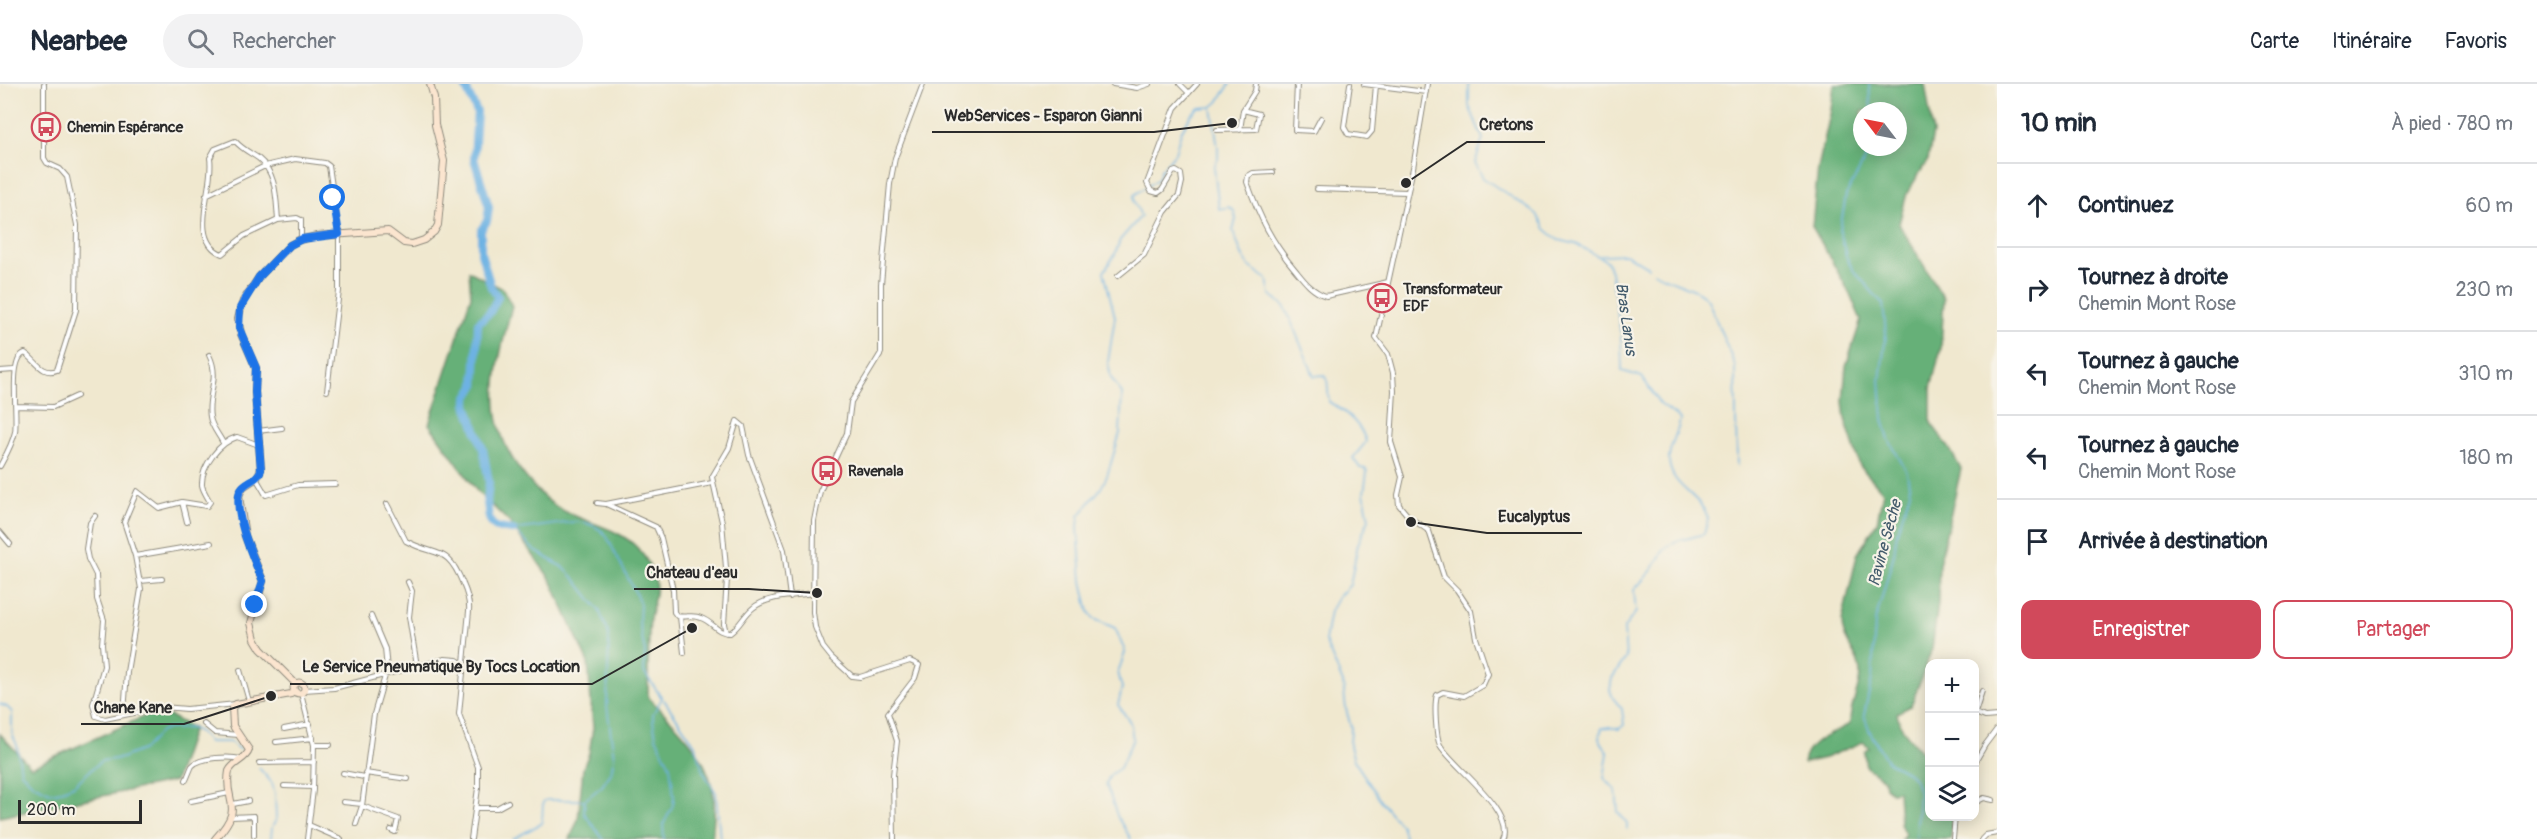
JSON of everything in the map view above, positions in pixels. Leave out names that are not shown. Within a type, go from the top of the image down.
[{"type":"street","points":[[0,466],[13,441],[16,406],[14,370],[18,357],[25,353],[46,372],[57,370],[76,310],[77,225],[67,177],[62,170],[47,163],[44,158],[44,84]]},
{"type":"street","points":[[307,839],[313,787],[314,745],[300,692],[303,685],[296,684],[261,649],[255,639],[251,623],[263,581],[245,536],[239,496],[243,487],[256,478],[261,470],[255,392],[256,368],[239,328],[240,308],[259,277],[290,245],[302,239],[388,231],[409,244],[424,240],[434,232],[440,218],[444,160],[435,125],[434,99],[430,84]]},
{"type":"street","points":[[894,839],[893,776],[897,741],[888,713],[915,678],[919,665],[910,661],[866,676],[852,676],[823,647],[816,627],[813,593],[814,521],[820,491],[845,440],[851,402],[881,353],[881,284],[892,168],[923,84]]},
{"type":"street","points":[[1113,84],[1137,88],[1149,84]]},
{"type":"street","points":[[1180,84],[1189,93]]},
{"type":"street","points":[[1118,276],[1144,255],[1165,212],[1181,192],[1182,182],[1180,174],[1176,171],[1158,193],[1151,191],[1147,183],[1178,103],[1197,84]]},
{"type":"street","points":[[1240,130],[1243,110],[1255,92],[1256,84]]},
{"type":"street","points":[[1297,84],[1295,130],[1314,131],[1321,118]]},
{"type":"street","points":[[1350,84],[1344,127],[1348,134],[1366,137],[1372,131],[1376,86]]},
{"type":"street","points":[[1364,84],[1426,92]]},
{"type":"street","points":[[1427,84],[1376,338],[1388,354],[1393,373],[1391,442],[1402,477],[1398,500],[1409,517],[1429,531],[1444,577],[1457,590],[1471,611],[1476,638],[1488,674],[1483,685],[1464,696],[1443,692],[1437,695],[1438,740],[1444,750],[1494,804],[1505,830],[1503,839]]},
{"type":"street","points":[[1217,130],[1252,130],[1259,125],[1258,113],[1243,110]]},
{"type":"street","points":[[278,220],[275,186],[266,166],[235,141],[219,146],[211,155],[206,195],[204,236],[211,248],[223,253],[243,236],[278,220],[297,218],[301,220],[302,239]]},
{"type":"street","points":[[206,195],[266,166],[295,159],[328,165],[339,234],[338,314],[327,391]]},
{"type":"street","points":[[1273,172],[1252,173],[1248,176],[1247,182],[1259,218],[1277,250],[1308,284],[1326,296],[1388,282]]},
{"type":"street","points":[[1317,189],[1407,192]]},
{"type":"street","points":[[209,355],[213,366],[214,385],[209,415],[224,442]]},
{"type":"street","points":[[0,370],[14,370]]},
{"type":"street","points":[[16,406],[52,407],[77,396]]},
{"type":"street","points":[[726,633],[724,624],[727,579],[722,522],[712,483],[712,474],[729,448],[737,421],[743,426],[748,455],[784,550],[790,597]]},
{"type":"street","points":[[258,431],[282,428]]},
{"type":"street","points":[[124,713],[128,664],[141,595],[135,556],[124,522],[137,491],[156,508],[182,502],[209,505],[210,500],[203,487],[203,480],[212,459],[224,442],[237,437],[259,445]]},
{"type":"street","points":[[256,478],[266,495],[298,485],[335,484]]},
{"type":"street","points":[[606,504],[712,483]]},
{"type":"street","points":[[182,502],[187,522]]},
{"type":"street","points":[[597,502],[656,527],[661,538],[673,590],[674,612],[680,617],[703,618],[716,630],[726,633],[736,629],[753,608],[767,602],[813,593]]},
{"type":"street","points":[[387,504],[406,541],[442,555],[456,566],[470,605],[459,718],[473,749],[478,767],[471,839]]},
{"type":"street","points":[[95,516],[90,523],[87,554],[96,575],[97,599],[103,618],[104,660],[93,709],[96,717],[163,706],[187,709],[236,704],[334,688],[451,658],[464,665]]},
{"type":"street","points":[[0,532],[10,544]]},
{"type":"street","points":[[135,556],[211,543]]},
{"type":"street","points":[[140,581],[151,582],[162,579]]},
{"type":"street","points":[[408,582],[412,591],[409,617],[417,666]]},
{"type":"street","points":[[356,824],[362,805],[374,714],[387,673],[385,650],[371,616]]},
{"type":"street","points":[[680,617],[684,653]]},
{"type":"street","points":[[240,670],[249,702]]},
{"type":"street","points":[[1982,691],[1975,713],[1985,717],[1997,716]]},
{"type":"street","points":[[215,839],[231,817],[233,804],[229,771],[246,756],[249,750],[235,729],[231,713],[232,707],[236,704]]},
{"type":"street","points":[[204,724],[215,733],[240,735]]},
{"type":"street","points":[[284,729],[310,724]]},
{"type":"street","points":[[1979,754],[1997,729]]},
{"type":"street","points":[[276,742],[313,738]]},
{"type":"street","points":[[314,745],[330,745]]},
{"type":"street","points":[[186,780],[197,763],[219,758],[241,759]]},
{"type":"street","points":[[259,762],[314,762]]},
{"type":"street","points":[[343,773],[408,779]]},
{"type":"street","points":[[284,786],[313,787]]},
{"type":"street","points":[[191,801],[231,792]]},
{"type":"street","points":[[1979,800],[1984,798],[1993,800]]},
{"type":"street","points":[[233,804],[248,801]]},
{"type":"street","points":[[343,802],[362,805],[398,819],[395,832]]},
{"type":"street","points":[[475,808],[497,808],[508,802]]},
{"type":"street","points":[[231,817],[255,818],[254,835]]},
{"type":"street","points":[[1953,839],[1955,821]]},
{"type":"street","points":[[309,825],[341,839]]},
{"type":"street","points":[[1982,839],[1986,835],[1997,833]]},
{"type":"green space","points":[[1834,84],[1925,84],[1933,133],[1928,160],[1907,193],[1899,224],[1944,299],[1941,348],[1931,388],[1931,423],[1961,469],[1939,564],[1938,603],[1932,649],[1928,659],[1925,659],[1925,668],[1911,706],[1897,713],[1902,728],[1925,757],[1925,821],[1952,821],[1951,839],[1901,839],[1905,834],[1900,824],[1898,791],[1891,792],[1885,787],[1884,779],[1866,767],[1864,751],[1869,747],[1863,742],[1825,758],[1803,763],[1805,755],[1815,743],[1850,724],[1860,673],[1857,660],[1844,635],[1842,621],[1857,555],[1877,522],[1883,492],[1860,466],[1845,419],[1843,401],[1846,366],[1861,320],[1850,294],[1812,226],[1818,168],[1831,110]]},
{"type":"green space","points":[[469,271],[503,289],[512,306],[497,372],[496,394],[501,435],[510,455],[533,486],[552,504],[630,541],[648,563],[655,579],[649,629],[648,697],[691,743],[707,770],[714,801],[712,839],[570,839],[578,819],[583,768],[589,753],[593,728],[588,663],[551,580],[510,523],[476,490],[429,424],[471,296]]},
{"type":"green space","points":[[158,710],[193,728],[175,781],[0,817],[0,734],[31,767]]},
{"type":"waterway","points":[[464,84],[477,112],[474,159],[489,207],[487,221],[481,230],[481,253],[491,287],[498,297],[490,312],[478,323],[475,386],[467,399],[467,405],[483,449],[489,482],[487,502],[489,518],[498,528],[513,530]]},
{"type":"waterway","points":[[1131,839],[1118,818],[1106,784],[1110,775],[1120,768],[1133,739],[1130,722],[1118,705],[1122,688],[1118,672],[1125,653],[1115,628],[1094,619],[1089,612],[1082,581],[1078,528],[1079,516],[1101,488],[1107,476],[1120,433],[1122,393],[1111,378],[1108,362],[1115,317],[1104,272],[1120,240],[1141,216],[1134,201],[1134,195],[1158,179],[1161,170],[1175,153],[1181,132],[1191,115],[1198,108],[1212,107],[1230,84]]},
{"type":"waterway","name":"Bras Lanus","points":[[1469,84],[1469,106],[1483,139],[1475,163],[1483,178],[1537,214],[1545,229],[1558,240],[1576,244],[1607,261],[1611,272],[1621,336],[1622,371],[1642,377],[1660,404],[1680,419],[1669,454],[1671,470],[1680,484],[1699,503],[1708,519],[1704,534],[1674,542],[1664,550],[1652,570],[1634,590],[1636,612],[1624,628],[1626,658],[1612,678],[1610,690],[1622,709],[1624,725],[1619,729],[1602,728],[1599,738],[1608,753],[1604,778],[1616,790],[1618,812],[1627,823],[1627,829]]},
{"type":"waterway","name":"Ravine Sèche","points":[[1869,84],[1870,102]]},
{"type":"waterway","points":[[1212,108],[1218,148],[1218,159],[1214,167],[1219,209],[1229,207],[1234,211],[1236,219],[1233,231],[1242,255],[1249,266],[1267,279],[1270,294],[1285,307],[1314,376],[1324,375],[1327,378],[1329,402],[1352,418],[1366,442],[1353,458],[1360,468],[1366,469],[1367,472],[1364,493],[1369,519],[1358,544],[1350,585],[1338,597],[1330,611],[1325,641],[1343,683],[1351,727],[1350,746],[1354,760],[1382,803],[1401,825],[1405,839]]},
{"type":"waterway","name":"Ravine Sèche","points":[[1866,156],[1846,195],[1840,230],[1846,256],[1853,270],[1883,304],[1886,334],[1880,380],[1883,419],[1889,440],[1907,472],[1910,492],[1897,532],[1894,554],[1875,622],[1872,678],[1864,715],[1870,732],[1887,761],[1910,774],[1915,780],[1919,793],[1916,839]]},
{"type":"waterway","points":[[1601,255],[1626,254],[1648,267]]},
{"type":"waterway","points":[[1654,272],[1691,288],[1708,300],[1735,366],[1737,466]]},
{"type":"waterway","points":[[513,530],[573,522],[595,526],[606,535],[636,594],[640,604],[639,622],[645,652],[644,672],[662,698],[653,714],[656,737],[670,766],[674,796],[673,805],[663,825],[664,839]]},
{"type":"waterway","points":[[513,839],[542,823],[543,802],[546,800],[585,800],[602,786],[611,773],[614,757],[607,706],[609,635],[599,610],[564,568],[534,550],[514,530]]},
{"type":"waterway","points":[[664,700],[696,746],[703,771],[716,793],[720,839]]},
{"type":"waterway","points":[[0,704],[12,712],[12,734],[17,745],[21,772],[33,784],[50,792],[57,792],[74,785],[101,761],[122,758],[144,749],[160,732],[167,729],[191,728],[209,742],[230,742],[240,750]]},
{"type":"waterway","points":[[259,768],[272,783],[275,794],[276,820],[272,827],[271,839]]},
{"type":"waterway","points":[[585,800],[584,813],[603,839]]},
{"type":"place","name":"WebServices - Esparon Gianni","points":[[1232,123]]},
{"type":"place","name":"Chemin Espérance","points":[[46,127]]},
{"type":"place","name":"Cretons","points":[[1406,183]]},
{"type":"place","name":"Transformateur EDF","points":[[1382,298]]},
{"type":"place","name":"Ravenala","points":[[827,471]]},
{"type":"place","name":"Eucalyptus","points":[[1411,522]]},
{"type":"place","name":"Chateau d'eau","points":[[817,593]]},
{"type":"place","name":"Le Service Pneumatique By Tocs Location","points":[[692,628]]},
{"type":"place","name":"Chane Kane","points":[[271,696]]},
{"type":"route","points":[[255,605],[263,588],[263,581],[245,536],[239,496],[243,487],[257,478],[261,470],[255,392],[256,368],[241,334],[238,318],[240,308],[250,288],[290,245],[302,239],[339,234],[333,198]]}]
